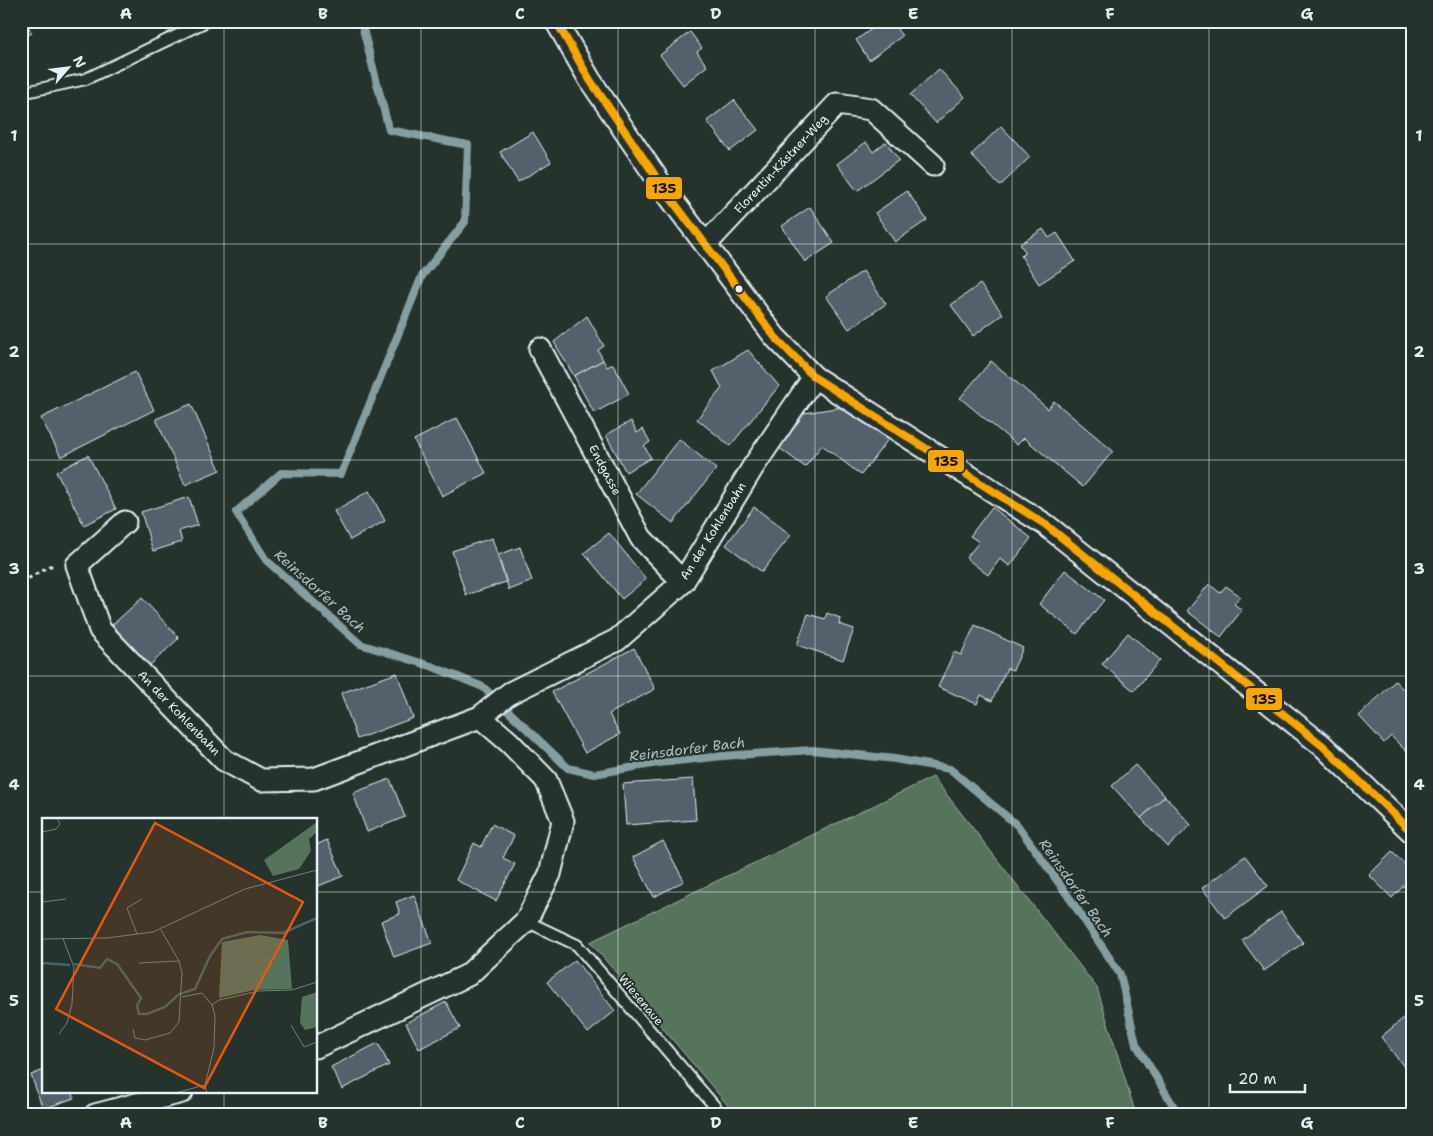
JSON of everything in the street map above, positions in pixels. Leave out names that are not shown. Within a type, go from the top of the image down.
[{"type":"street","points":[[556,21],[590,80],[669,196],[775,337],[814,377],[1046,525],[1323,746],[1412,832]]},
{"type":"street","name":"Florentin-Kästner-Weg","points":[[706,244],[836,104],[871,109],[933,165]]},
{"type":"street","name":"Endgasse","points":[[540,349],[641,538],[683,582]]},
{"type":"street","name":"An der Kohlenbahn","points":[[77,565],[100,630],[224,760],[261,780],[314,779],[480,717],[510,693],[617,640],[683,582],[753,467],[814,377]]},
{"type":"street","points":[[77,565],[125,522]]},
{"type":"street","points":[[318,1046],[468,975],[526,921],[550,874],[563,821],[546,780],[509,742],[480,717]]},
{"type":"street","points":[[95,1115],[174,1094]]},
{"type":"lane","points":[[21,93],[86,79],[207,21]]},
{"type":"lane","name":"Wiesenaue","points":[[526,921],[577,945],[722,1115]]},
{"type":"path","points":[[21,583],[49,566],[77,565]]},
{"type":"green space","points":[[933,777],[1097,988],[1136,1115],[736,1115],[590,942]]},
{"type":"building","points":[[21,21],[25,21],[32,33],[21,39]]},
{"type":"building","points":[[883,21],[891,21],[902,36],[869,60],[856,40]]},
{"type":"building","points":[[690,32],[702,48],[697,52],[707,66],[683,85],[660,55]]},
{"type":"building","points":[[939,69],[965,97],[936,123],[910,95]]},
{"type":"building","points":[[734,100],[758,130],[730,151],[707,121]]},
{"type":"building","points":[[1001,126],[1030,157],[1000,186],[971,155]]},
{"type":"building","points":[[533,132],[551,162],[518,182],[500,152]]},
{"type":"building","points":[[866,142],[873,152],[886,142],[899,160],[857,191],[837,164]]},
{"type":"building","points":[[907,191],[927,220],[895,242],[875,213]]},
{"type":"building","points":[[810,207],[834,243],[805,262],[782,226]]},
{"type":"building","points":[[1043,229],[1049,238],[1057,233],[1075,261],[1039,284],[1021,256],[1026,253],[1020,244]]},
{"type":"building","points":[[863,271],[886,304],[849,329],[826,296]]},
{"type":"building","points":[[980,284],[1003,314],[973,336],[951,305]]},
{"type":"building","points":[[587,316],[604,346],[598,350],[603,360],[574,376],[554,342]]},
{"type":"building","points":[[748,350],[779,386],[730,446],[697,419],[722,388],[713,371]]},
{"type":"building","points":[[603,360],[607,367],[613,364],[629,394],[594,413],[574,376]]},
{"type":"building","points":[[991,361],[1048,409],[1054,401],[1113,451],[1083,487],[1024,438],[1017,445],[960,398]]},
{"type":"building","points":[[135,372],[154,410],[61,457],[41,418]]},
{"type":"building","points":[[191,404],[220,470],[185,485],[156,419]]},
{"type":"building","points":[[843,407],[889,438],[861,475],[822,445],[805,467],[778,447],[804,413]]},
{"type":"building","points":[[457,418],[486,473],[442,496],[414,440]]},
{"type":"building","points":[[631,421],[637,433],[643,429],[650,442],[644,446],[651,458],[626,472],[606,435]]},
{"type":"building","points":[[679,439],[716,469],[673,523],[636,494]]},
{"type":"building","points":[[88,455],[116,509],[84,525],[56,472]]},
{"type":"building","points":[[369,491],[385,521],[350,540],[334,511]]},
{"type":"building","points":[[189,497],[198,525],[179,531],[182,542],[153,551],[141,512]]},
{"type":"building","points":[[754,507],[791,535],[762,572],[726,545]]},
{"type":"building","points":[[992,507],[1031,538],[1010,566],[1000,559],[988,575],[966,558],[979,542],[970,536]]},
{"type":"building","points":[[609,533],[646,579],[622,599],[584,553]]},
{"type":"building","points":[[492,538],[506,582],[466,595],[452,551]]},
{"type":"building","points":[[520,547],[532,581],[509,590],[498,555]]},
{"type":"building","points":[[1065,570],[1104,600],[1077,634],[1039,604]]},
{"type":"building","points":[[1209,584],[1220,593],[1226,586],[1240,596],[1234,604],[1242,610],[1221,637],[1187,611]]},
{"type":"building","points":[[142,598],[179,638],[149,666],[111,626]]},
{"type":"building","points":[[827,613],[840,618],[839,624],[854,629],[843,660],[797,645],[808,614],[825,619]]},
{"type":"building","points":[[975,625],[1023,648],[1013,670],[1007,668],[992,701],[981,695],[977,704],[938,687],[954,652],[961,655]]},
{"type":"building","points":[[1128,633],[1160,660],[1134,691],[1102,664]]},
{"type":"building","points":[[634,648],[655,689],[609,714],[620,734],[585,753],[552,692]]},
{"type":"building","points":[[397,673],[413,718],[357,739],[341,693]]},
{"type":"building","points":[[1395,681],[1412,698],[1412,751],[1409,754],[1391,736],[1384,743],[1359,716]]},
{"type":"building","points":[[1135,765],[1165,796],[1141,818],[1112,786]]},
{"type":"building","points":[[390,779],[405,817],[367,832],[353,793]]},
{"type":"building","points":[[693,779],[696,820],[626,825],[623,784]]},
{"type":"building","points":[[1165,796],[1191,825],[1168,847],[1141,818]]},
{"type":"building","points":[[492,824],[514,836],[503,858],[515,864],[496,901],[456,880],[474,843],[481,847]]},
{"type":"building","points":[[327,840],[343,876],[318,886],[318,844]]},
{"type":"building","points":[[663,841],[684,881],[654,897],[633,857]]},
{"type":"building","points":[[1392,852],[1412,871],[1412,877],[1392,898],[1369,875]]},
{"type":"building","points":[[1245,856],[1268,886],[1225,918],[1202,888]]},
{"type":"building","points":[[414,895],[432,943],[394,957],[381,921],[400,914],[396,902]]},
{"type":"building","points":[[1281,912],[1303,943],[1264,971],[1242,940]]},
{"type":"building","points":[[575,960],[615,1011],[588,1033],[547,982]]},
{"type":"building","points":[[446,1002],[460,1028],[419,1049],[406,1023]]},
{"type":"building","points":[[1412,1011],[1412,1069],[1408,1072],[1381,1037]]},
{"type":"building","points":[[378,1043],[389,1065],[342,1089],[331,1067]]},
{"type":"building","points":[[42,1071],[42,1094],[73,1094],[74,1098],[43,1109],[31,1075]]},
{"type":"waterway","name":"Reinsdorfer Bach","points":[[361,21],[389,130],[468,145],[465,222],[422,276],[341,474],[281,473],[236,512],[266,560],[360,644],[431,666],[483,687],[568,768],[594,774],[658,763],[723,756],[812,750],[895,759],[950,769],[1018,826],[1071,900],[1120,974],[1136,1044],[1179,1115]]},
{"type":"transit line","name":"135","points":[[556,21],[590,80],[669,196],[775,337],[814,377],[1046,525],[1323,746],[1412,832]]}]
